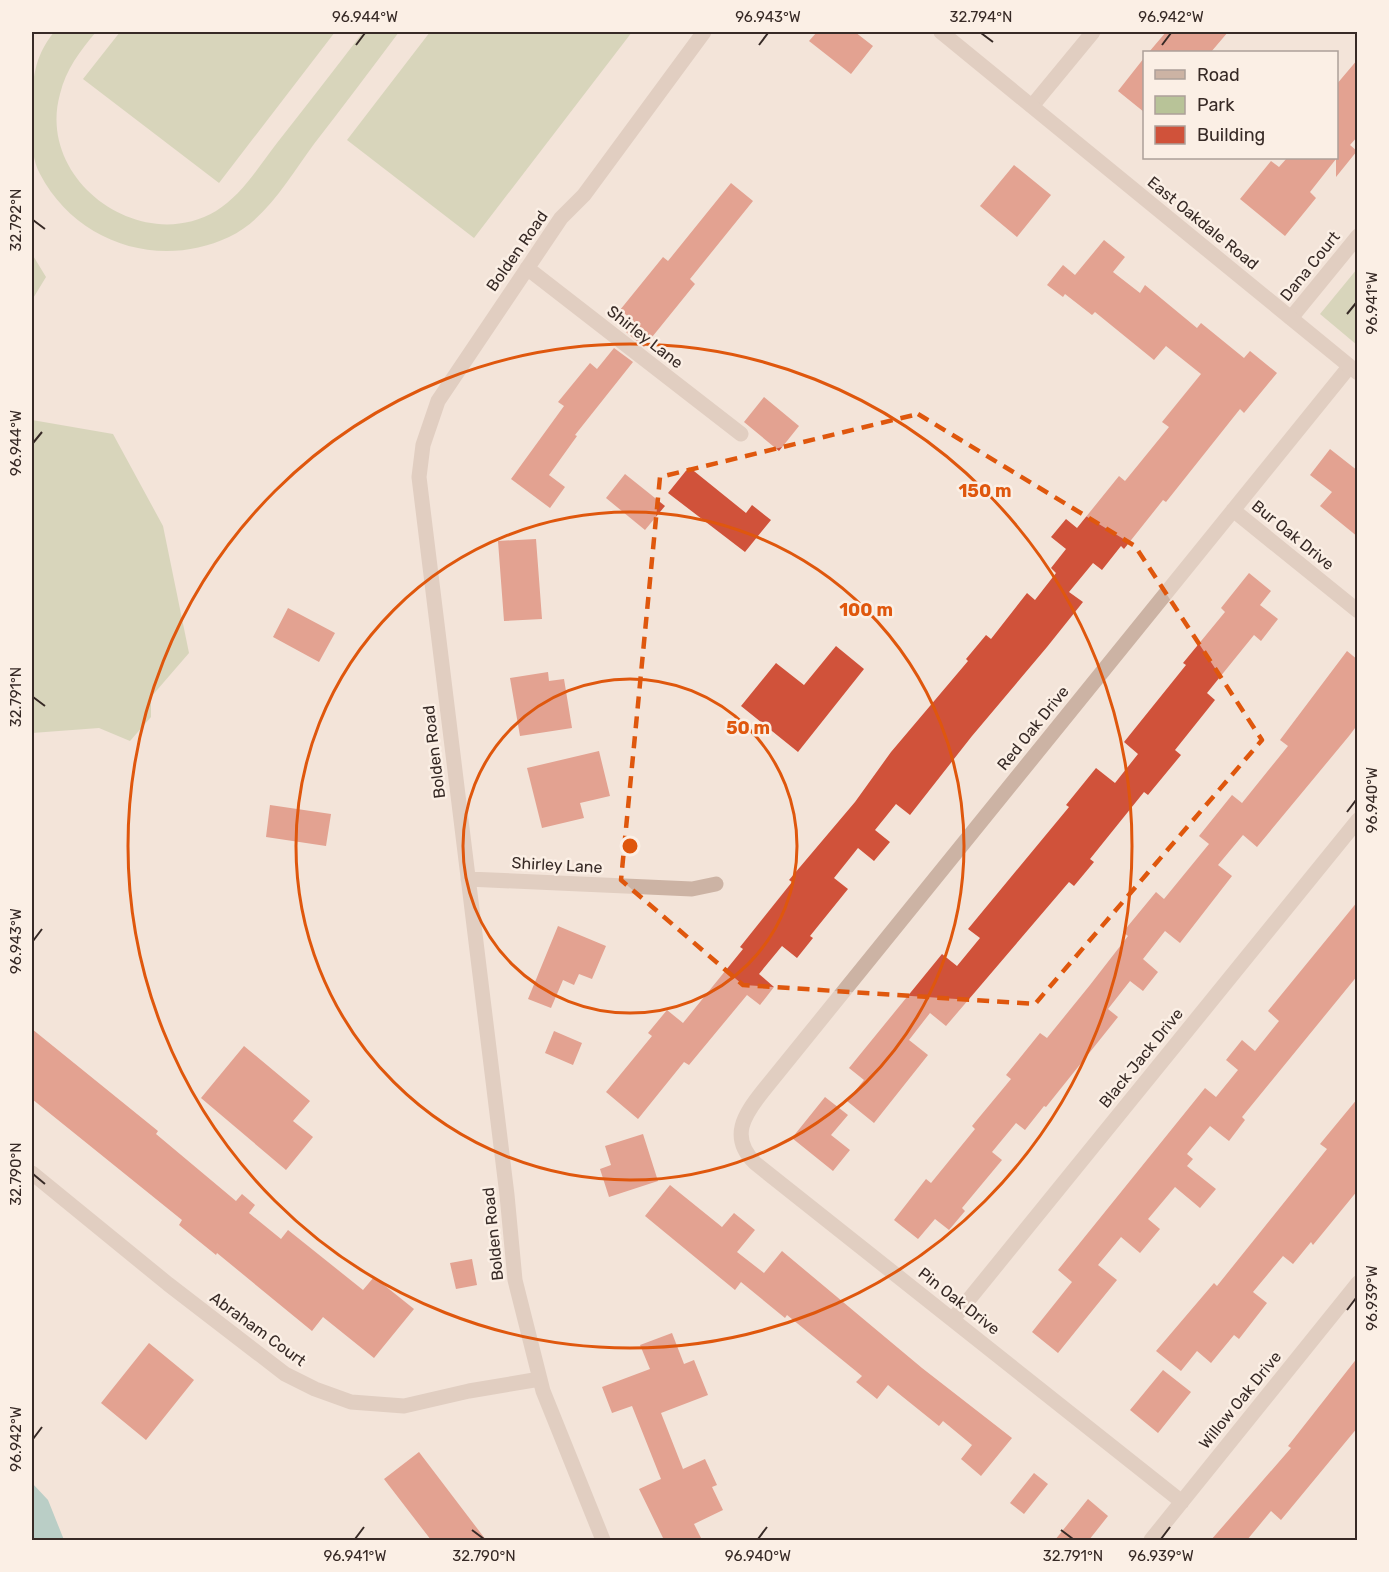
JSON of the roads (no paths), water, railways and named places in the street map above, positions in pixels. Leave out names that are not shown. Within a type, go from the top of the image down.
[{"type":"street","name":"Bolden Road","points":[[603,1540],[540,1379],[515,1280],[507,1195],[419,477],[423,445],[438,401],[561,219],[584,195],[704,32]]},
{"type":"street","name":"East Oakdale Road","points":[[941,32],[1353,370]]},
{"type":"street","points":[[1032,106],[1093,32]]},
{"type":"street","name":"Dana Court","points":[[1291,318],[1358,236]]},
{"type":"street","name":"Shirley Lane","points":[[527,268],[741,434]]},
{"type":"street","name":"Red Oak Drive","points":[[746,1113],[1233,510],[1353,370]]},
{"type":"street","name":"Bur Oak Drive","points":[[1233,510],[1358,611]]},
{"type":"street","name":"Black Jack Drive","points":[[953,1319],[1358,820]]},
{"type":"street","name":"Shirley Lane","points":[[468,879],[692,889],[716,884]]},
{"type":"street","name":"Pin Oak Drive","points":[[746,1113],[741,1129],[743,1146],[748,1155],[1182,1502]]},
{"type":"street","name":"Abraham Court","points":[[32,1173],[168,1284],[285,1374],[315,1389],[351,1402],[404,1407],[469,1391],[540,1379]]},
{"type":"street","name":"Willow Oak Drive","points":[[1151,1540],[1358,1283]]},
{"type":"water","points":[[32,1483],[48,1500],[64,1540],[32,1540]]}]
